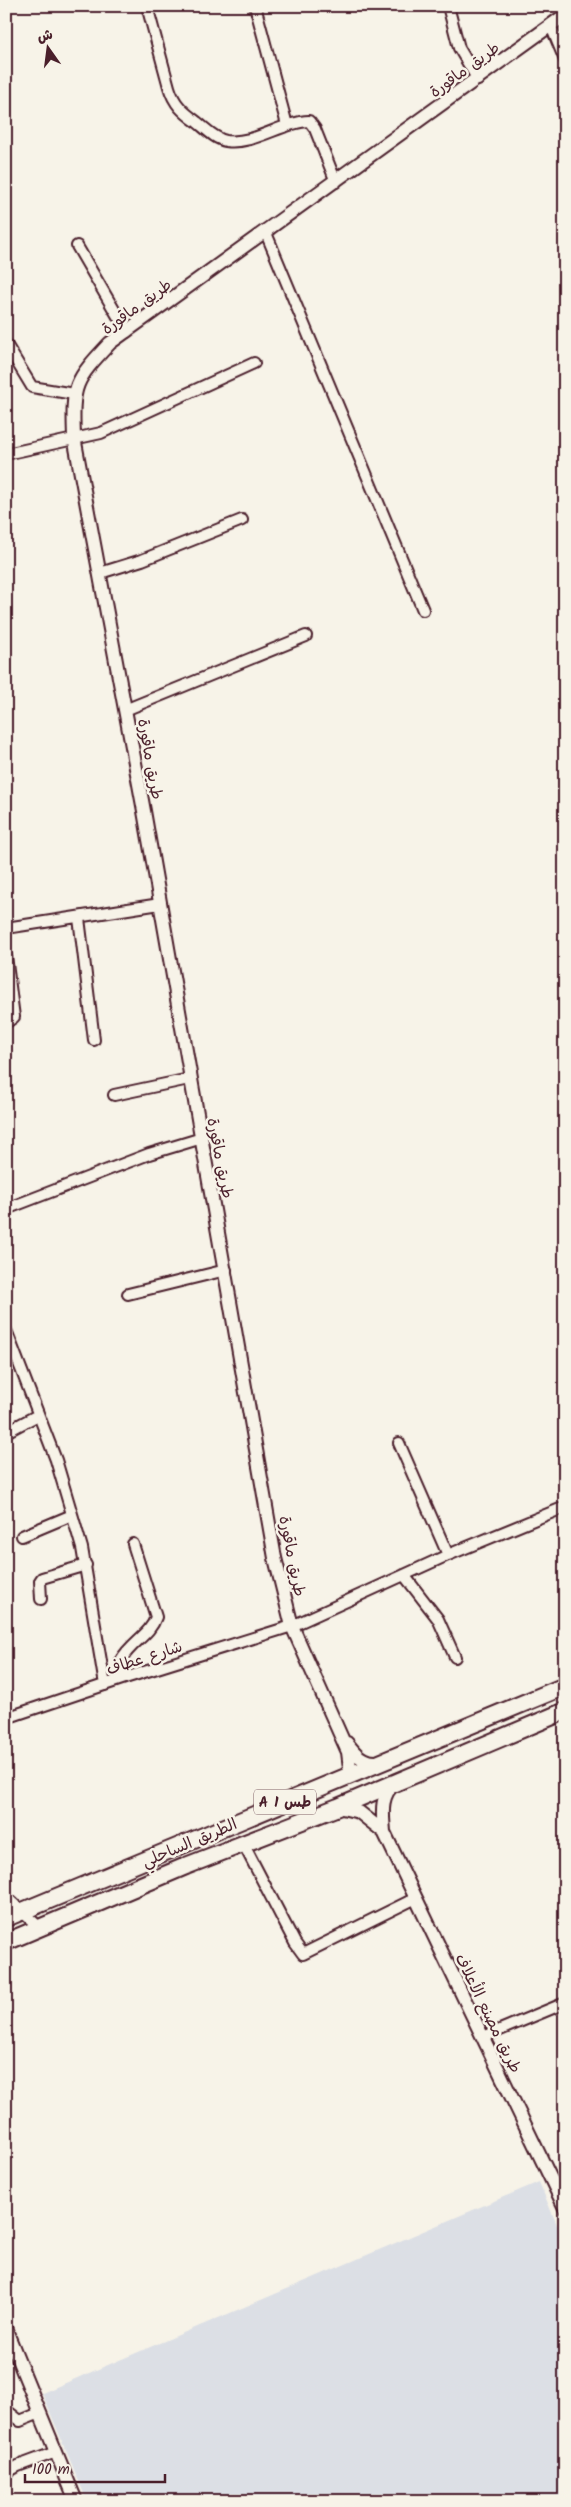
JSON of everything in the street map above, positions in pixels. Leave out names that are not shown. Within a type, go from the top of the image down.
[{"type":"highway","name":"الطريق الساحلي","points":[[6,1918],[565,1686]]},
{"type":"highway","name":"الطريق الساحلي","points":[[6,1942],[186,1866],[338,1807],[565,1711]]},
{"type":"street","points":[[147,6],[169,87],[173,99],[182,111],[216,137],[227,141],[249,138],[305,121],[312,124],[336,182]]},
{"type":"street","points":[[255,6],[287,125]]},
{"type":"street","points":[[448,6],[459,48],[478,80]]},
{"type":"street","name":"طريق ماقورة","points":[[347,1775],[350,1768],[350,1760],[341,1735],[292,1626],[275,1558],[226,1270],[202,1138],[189,1079],[160,904],[74,437],[72,399],[82,373],[110,344],[565,16]]},
{"type":"street","points":[[551,26],[565,60]]},
{"type":"street","points":[[266,233],[423,610]]},
{"type":"street","points":[[76,246],[127,332]]},
{"type":"street","points":[[6,344],[32,387],[74,394]]},
{"type":"street","points":[[6,454],[74,437],[101,433],[173,402],[254,363]]},
{"type":"street","points":[[100,573],[142,560],[242,520]]},
{"type":"street","points":[[125,710],[306,636]]},
{"type":"street","points":[[6,928],[160,904]]},
{"type":"street","points":[[79,918],[94,1040]]},
{"type":"street","points":[[6,956],[14,1017],[6,1023]]},
{"type":"street","points":[[114,1095],[189,1079]]},
{"type":"street","points":[[6,1209],[149,1154],[202,1138]]},
{"type":"street","points":[[128,1294],[226,1270]]},
{"type":"street","points":[[6,1330],[56,1460],[86,1565],[105,1685]]},
{"type":"street","points":[[6,1432],[38,1414]]},
{"type":"street","points":[[399,1443],[448,1555]]},
{"type":"street","name":"شارع عطاف","points":[[6,1718],[125,1678],[292,1626],[448,1555],[565,1507]]},
{"type":"street","points":[[22,1536],[72,1515]]},
{"type":"street","points":[[125,1678],[121,1660],[128,1648],[153,1626],[156,1617],[134,1544]]},
{"type":"street","points":[[41,1599],[40,1581],[42,1578],[86,1565]]},
{"type":"street","points":[[404,1575],[438,1619],[454,1657]]},
{"type":"street","name":"طريق ماقورة","points":[[341,1735],[360,1758],[370,1763],[378,1762]]},
{"type":"street","name":"طريق مصنع الأعلاف","points":[[399,1780],[387,1792],[384,1799],[384,1832],[482,2037],[563,2200]]},
{"type":"street","name":"طريق مصنع الأعلاف","points":[[338,1807],[358,1812],[384,1832]]},
{"type":"street","points":[[244,1845],[295,1943],[303,1954],[416,1898]]},
{"type":"street","points":[[6,1896],[40,1928]]},
{"type":"street","points":[[482,2037],[565,2003]]},
{"type":"street","points":[[6,2330],[76,2501]]},
{"type":"street","points":[[6,2410],[20,2421],[40,2412]]},
{"type":"street","points":[[6,2473],[18,2466],[56,2452]]},
{"type":"shaded area","points":[[539,2182],[565,2244],[565,2501],[87,2501],[42,2393]]}]
